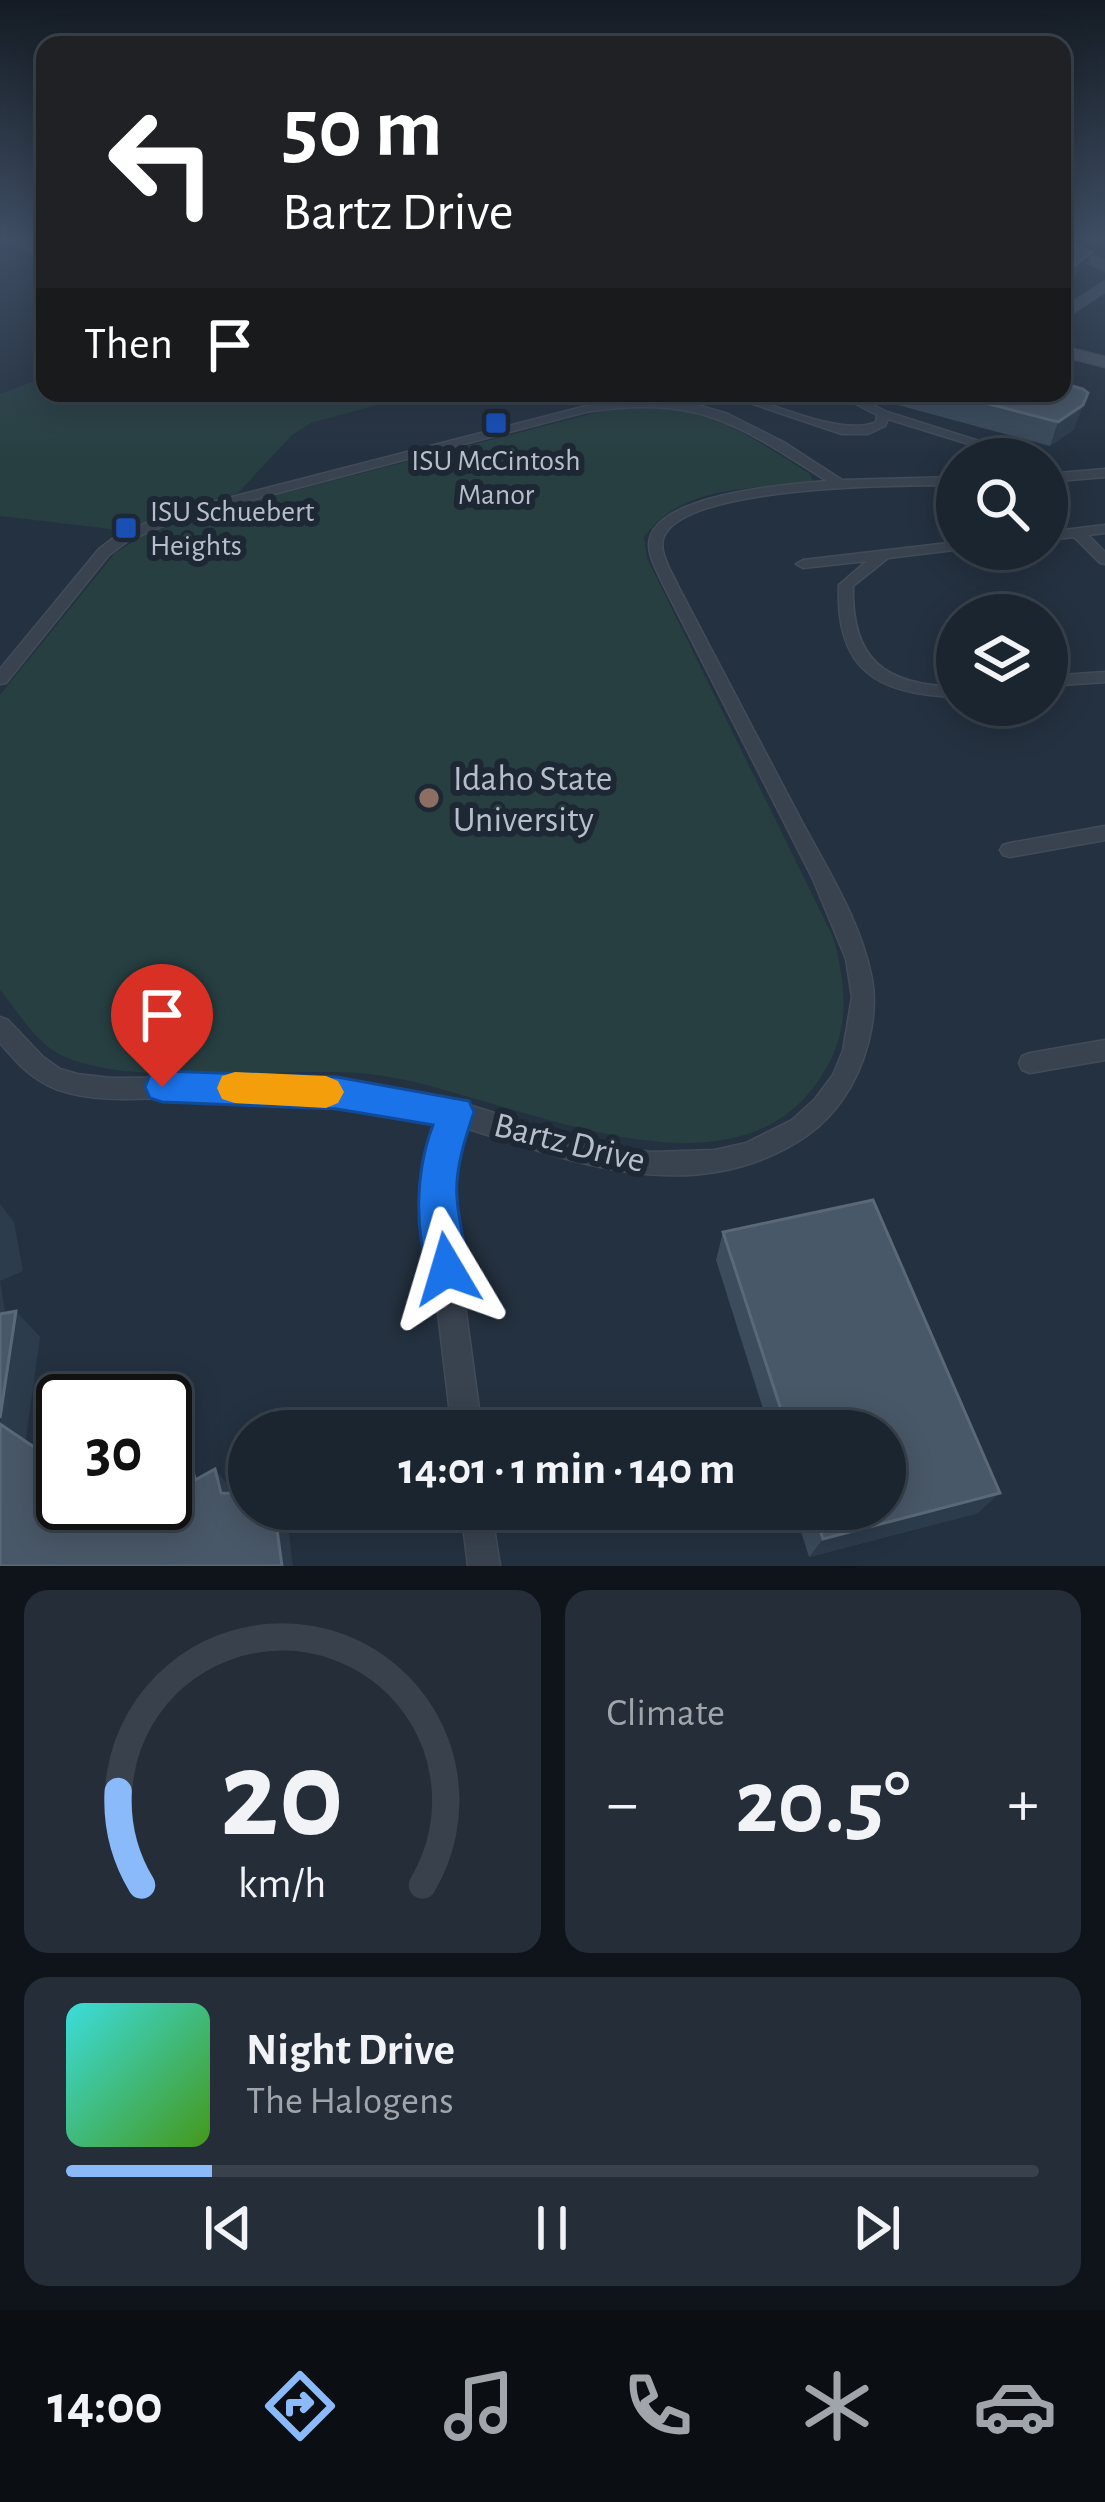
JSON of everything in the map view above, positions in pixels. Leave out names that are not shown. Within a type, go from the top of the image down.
[{"type":"street","points":[[1071,353],[1105,362]]},
{"type":"street","points":[[0,679],[104,552],[134,532],[178,515],[616,402]]},
{"type":"street","points":[[674,402],[723,413],[843,486]]},
{"type":"street","points":[[754,402],[842,430],[868,430],[881,424],[883,414]]},
{"type":"street","points":[[860,402],[961,438]]},
{"type":"street","points":[[1068,471],[1083,476]]},
{"type":"street","points":[[1068,477],[1105,473]]},
{"type":"street","name":"Bartz Drive","points":[[0,1028],[31,1063],[61,1080],[108,1087],[337,1093],[456,1112],[650,1164],[709,1163],[756,1151],[800,1132],[834,1100],[860,1029],[862,983],[850,940],[656,550],[664,525],[689,508],[728,497],[936,482]]},
{"type":"street","points":[[1068,533],[1105,530]]},
{"type":"street","points":[[1077,532],[1105,560]]},
{"type":"street","points":[[803,564],[936,549]]},
{"type":"street","points":[[883,555],[846,585],[842,620],[853,648],[872,669],[901,686],[936,694]]},
{"type":"street","points":[[1068,680],[1105,677]]},
{"type":"street","points":[[1010,850],[1105,833]]},
{"type":"street","points":[[1030,1063],[1105,1050]]},
{"type":"street","points":[[456,1112],[445,1142],[437,1194],[464,1410]]},
{"type":"street","points":[[479,1530],[484,1566]]},
{"type":"green space","points":[[36,380],[36,402],[388,402],[311,423],[292,435],[238,493],[119,530],[0,516],[0,394]]},
{"type":"green space","points":[[622,406],[678,410],[722,423],[809,473],[814,483],[699,498],[678,507],[644,537],[647,558],[833,937],[842,976],[841,1031],[816,1084],[775,1122],[724,1140],[666,1142],[603,1133],[369,1074],[118,1070],[82,1063],[46,1045],[0,990],[0,695],[115,553],[142,536],[207,513]]},
{"type":"building","points":[[1071,386],[1088,393],[1083,405],[1058,422],[981,402],[1071,402]]},
{"type":"building","points":[[873,1200],[1000,1493],[906,1517],[906,1410],[781,1410],[723,1232]]},
{"type":"building","points":[[16,1311],[0,1418],[0,1314]]},
{"type":"building","points":[[0,1424],[36,1452],[36,1530],[192,1530],[192,1471],[195,1480],[215,1469],[221,1493],[228,1493],[228,1530],[277,1530],[282,1566],[0,1566]]},
{"type":"building","points":[[820,1530],[858,1530],[823,1539]]},
{"type":"slow traffic","points":[[235,1088],[326,1092]]},
{"type":"place","name":"ISU McCintosh Manor","points":[[496,423]]},
{"type":"place","name":"ISU Schuebert Heights","points":[[126,528]]},
{"type":"place","name":"Idaho State University","points":[[429,798]]},
{"type":"route","points":[[162,1087],[337,1093],[456,1112],[445,1142],[437,1194],[447,1269]]}]
